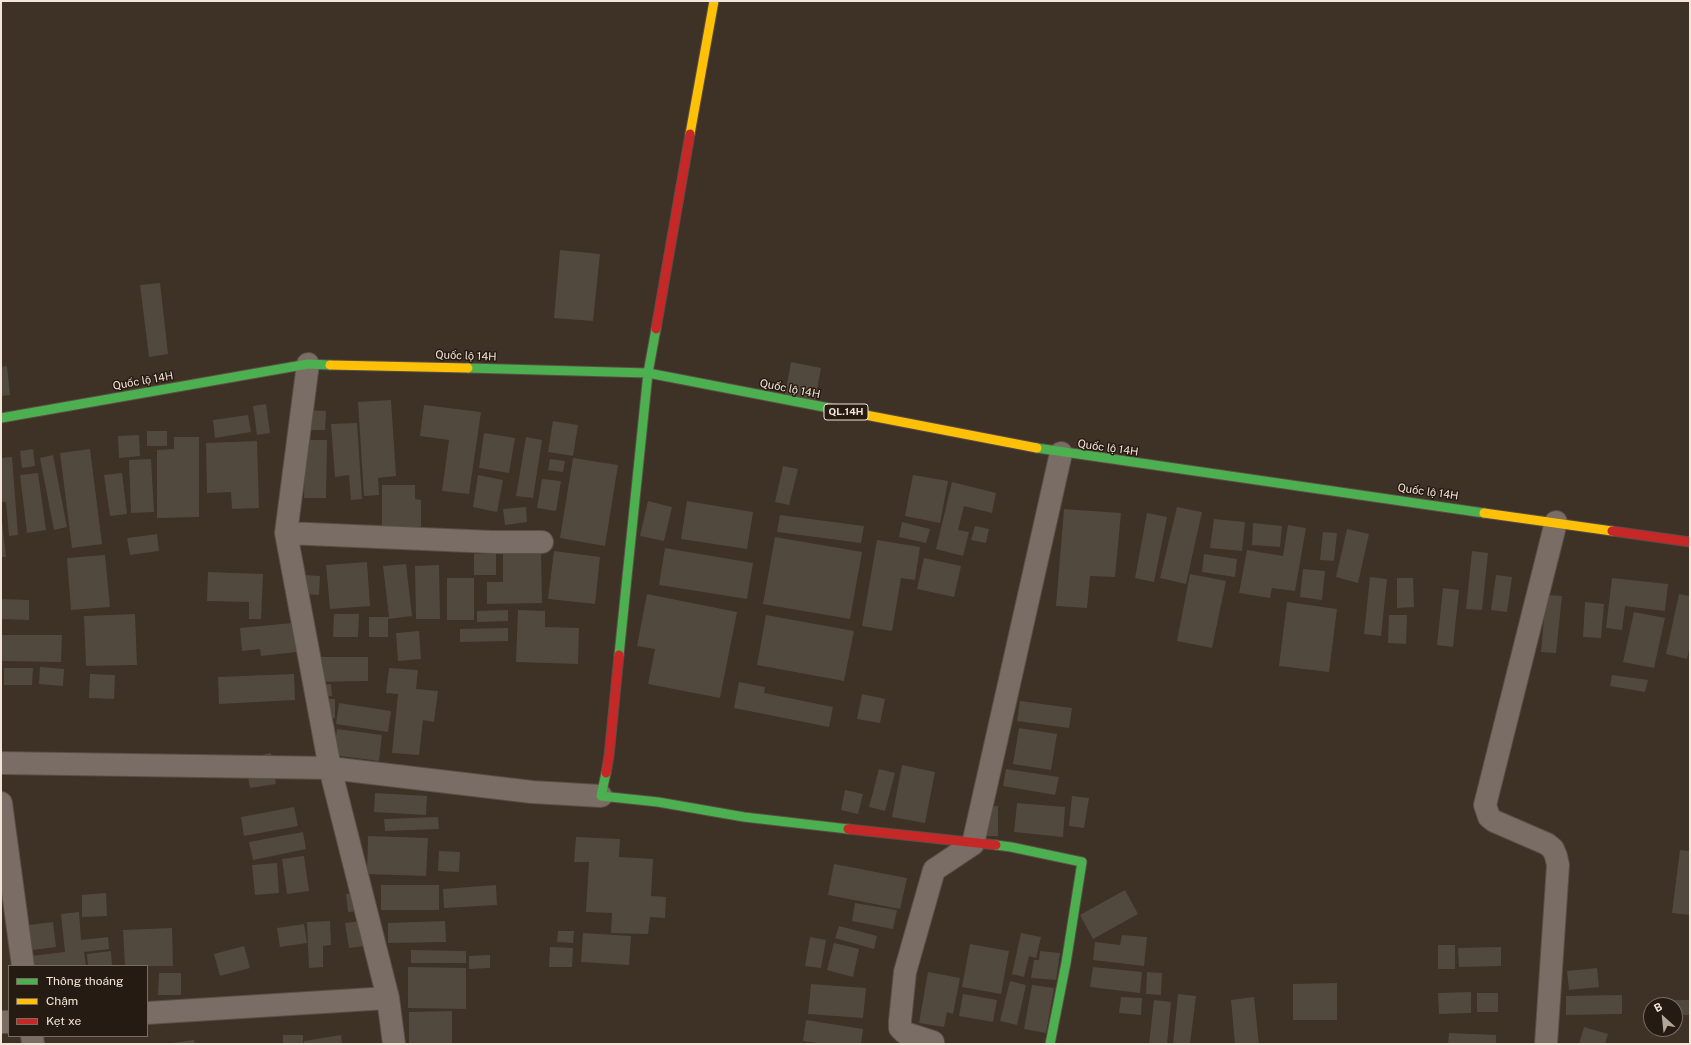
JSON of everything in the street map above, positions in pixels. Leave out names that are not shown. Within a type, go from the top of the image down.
[{"type":"main road","points":[[714,1],[648,373],[609,756],[601,796],[658,802],[744,817],[1010,847],[1082,862],[1066,963],[1050,1044]]},
{"type":"main road","name":"Quốc lộ 14H","points":[[1,418],[308,364],[648,373],[1061,453],[1690,542]]},
{"type":"street","points":[[308,364],[286,533],[330,768],[388,998],[394,1044]]},
{"type":"street","points":[[936,1043],[905,1033],[900,1028],[905,972],[934,870],[973,844],[1061,453]]},
{"type":"street","points":[[1546,1044],[1558,865],[1556,856],[1553,849],[1547,844],[1494,821],[1489,817],[1485,805],[1556,522]]},
{"type":"street","points":[[286,533],[492,542],[542,542]]},
{"type":"street","points":[[1,763],[330,768],[532,792],[601,796]]},
{"type":"street","points":[[1,804],[23,965]]},
{"type":"street","points":[[148,1014],[388,998]]},
{"type":"building","points":[[560,250],[600,254],[593,321],[554,318]]},
{"type":"building","points":[[160,283],[168,354],[149,357],[140,285]]},
{"type":"building","points":[[791,362],[821,368],[815,401],[785,395]]},
{"type":"building","points":[[7,366],[10,395],[1,396],[1,367]]},
{"type":"building","points":[[391,400],[396,476],[378,478],[379,495],[364,496],[358,402]]},
{"type":"building","points":[[266,404],[270,433],[257,435],[253,406]]},
{"type":"building","points":[[424,405],[481,412],[469,494],[442,491],[449,440],[420,436]]},
{"type":"building","points":[[308,410],[326,411],[325,430],[307,430]]},
{"type":"building","points":[[248,415],[251,432],[215,438],[213,420]]},
{"type":"building","points":[[553,421],[578,425],[573,456],[548,452]]},
{"type":"building","points":[[357,423],[362,499],[351,500],[349,475],[335,477],[331,424]]},
{"type":"building","points":[[147,431],[167,431],[167,446],[147,446]]},
{"type":"building","points":[[484,433],[515,438],[509,473],[479,468]]},
{"type":"building","points":[[139,435],[140,456],[119,458],[118,436]]},
{"type":"building","points":[[174,437],[199,437],[199,517],[157,518],[157,450],[174,449]]},
{"type":"building","points":[[526,437],[542,440],[533,498],[516,496]]},
{"type":"building","points":[[305,440],[327,440],[326,498],[304,498]]},
{"type":"building","points":[[257,441],[259,508],[232,509],[231,492],[207,493],[206,443]]},
{"type":"building","points":[[33,449],[35,466],[22,468],[20,451]]},
{"type":"building","points":[[90,449],[102,544],[72,548],[60,453]]},
{"type":"building","points":[[53,455],[67,527],[54,530],[40,458]]},
{"type":"building","points":[[12,457],[18,535],[9,536],[6,502],[1,502],[1,458]]},
{"type":"building","points":[[573,458],[618,465],[605,546],[560,538]]},
{"type":"building","points":[[151,459],[154,512],[131,513],[129,460]]},
{"type":"building","points":[[550,459],[565,461],[563,472],[548,470]]},
{"type":"building","points":[[783,466],[798,469],[789,505],[775,502]]},
{"type":"building","points":[[38,473],[46,530],[27,533],[20,475]]},
{"type":"building","points":[[122,473],[127,514],[110,516],[104,475]]},
{"type":"building","points":[[478,475],[503,480],[497,512],[473,507]]},
{"type":"building","points":[[913,475],[948,481],[940,523],[905,516]]},
{"type":"building","points":[[542,479],[561,481],[556,511],[537,508]]},
{"type":"building","points":[[952,482],[996,493],[992,513],[964,506],[958,530],[969,532],[963,556],[936,549]]},
{"type":"building","points":[[382,485],[415,485],[415,499],[421,500],[421,527],[382,527]]},
{"type":"building","points":[[648,501],[672,507],[664,541],[640,536]]},
{"type":"building","points":[[687,501],[753,512],[747,549],[681,539]]},
{"type":"building","points":[[526,507],[527,522],[505,525],[503,509]]},
{"type":"building","points":[[1177,507],[1202,512],[1186,584],[1160,578]]},
{"type":"building","points":[[1064,509],[1121,513],[1115,577],[1090,576],[1087,608],[1056,606]]},
{"type":"building","points":[[1,512],[6,557],[1,557]]},
{"type":"building","points":[[1147,513],[1167,517],[1154,582],[1135,578]]},
{"type":"building","points":[[780,515],[864,526],[861,543],[777,532]]},
{"type":"building","points":[[1214,519],[1245,522],[1242,551],[1210,548]]},
{"type":"building","points":[[902,522],[930,529],[926,543],[899,537]]},
{"type":"building","points":[[1253,523],[1282,526],[1280,547],[1252,545]]},
{"type":"building","points":[[1288,525],[1306,528],[1295,591],[1272,588],[1270,598],[1239,593],[1247,550],[1283,556]]},
{"type":"building","points":[[975,526],[989,529],[986,543],[971,540]]},
{"type":"building","points":[[1347,529],[1369,534],[1358,583],[1336,577]]},
{"type":"building","points":[[1323,532],[1337,533],[1334,561],[1320,560]]},
{"type":"building","points":[[157,534],[159,551],[130,555],[127,538]]},
{"type":"building","points":[[775,537],[862,552],[850,619],[763,604]]},
{"type":"building","points":[[877,540],[920,547],[915,580],[901,578],[892,631],[862,626]]},
{"type":"building","points":[[665,548],[753,563],[747,599],[659,585]]},
{"type":"building","points":[[554,551],[600,557],[595,604],[548,599]]},
{"type":"building","points":[[1472,551],[1488,553],[1482,610],[1466,609]]},
{"type":"building","points":[[541,553],[542,603],[487,604],[487,582],[503,582],[503,554]]},
{"type":"building","points":[[474,554],[496,554],[496,575],[474,575]]},
{"type":"building","points":[[1204,554],[1237,559],[1235,577],[1202,572]]},
{"type":"building","points":[[105,555],[110,607],[71,610],[67,558]]},
{"type":"building","points":[[924,558],[961,566],[954,597],[917,589]]},
{"type":"building","points":[[367,562],[370,606],[330,609],[326,565]]},
{"type":"building","points":[[406,564],[412,616],[388,619],[388,637],[369,637],[369,617],[389,617],[383,566]]},
{"type":"building","points":[[439,565],[440,619],[416,619],[415,566]]},
{"type":"building","points":[[1303,569],[1325,571],[1322,600],[1300,597]]},
{"type":"building","points":[[208,572],[263,574],[261,619],[249,619],[249,602],[207,601]]},
{"type":"building","points":[[1190,574],[1226,581],[1212,648],[1177,641]]},
{"type":"building","points":[[305,575],[320,576],[319,595],[304,594]]},
{"type":"building","points":[[1496,575],[1512,577],[1507,612],[1491,610]]},
{"type":"building","points":[[1370,577],[1387,579],[1381,636],[1364,634]]},
{"type":"building","points":[[447,578],[474,578],[474,620],[447,620]]},
{"type":"building","points":[[1397,578],[1413,578],[1414,607],[1397,608]]},
{"type":"building","points":[[1612,578],[1668,584],[1665,611],[1625,606],[1622,630],[1606,628]]},
{"type":"building","points":[[1443,588],[1459,590],[1453,647],[1437,645]]},
{"type":"building","points":[[647,594],[737,612],[720,698],[648,684],[655,649],[637,646]]},
{"type":"building","points":[[1679,594],[1690,596],[1690,645],[1687,659],[1666,654]]},
{"type":"building","points":[[1546,595],[1562,596],[1556,653],[1541,652]]},
{"type":"building","points":[[1,599],[29,600],[29,620],[1,619]]},
{"type":"building","points":[[1287,602],[1337,609],[1329,672],[1279,666]]},
{"type":"building","points":[[1585,602],[1604,604],[1601,638],[1583,637]]},
{"type":"building","points":[[508,610],[508,621],[477,622],[477,611]]},
{"type":"building","points":[[518,610],[545,611],[545,627],[579,628],[578,664],[516,662]]},
{"type":"building","points":[[1634,612],[1665,618],[1654,668],[1623,662]]},
{"type":"building","points":[[135,614],[137,665],[86,666],[84,616]]},
{"type":"building","points":[[334,614],[359,614],[358,637],[333,637]]},
{"type":"building","points":[[766,615],[854,631],[844,681],[757,665]]},
{"type":"building","points":[[1389,615],[1407,615],[1406,644],[1388,643]]},
{"type":"building","points":[[293,623],[296,652],[261,656],[260,649],[242,651],[240,628]]},
{"type":"building","points":[[508,628],[508,641],[460,642],[460,629]]},
{"type":"building","points":[[419,631],[421,659],[398,661],[396,633]]},
{"type":"building","points":[[1,635],[62,635],[61,662],[1,661]]},
{"type":"building","points":[[309,657],[368,657],[368,681],[309,682]]},
{"type":"building","points":[[40,667],[64,669],[63,686],[39,684]]},
{"type":"building","points":[[4,668],[33,668],[32,685],[4,685]]},
{"type":"building","points":[[389,668],[418,670],[416,689],[438,691],[434,722],[423,720],[419,755],[392,753],[398,694],[386,693]]},
{"type":"building","points":[[90,674],[115,675],[114,699],[89,698]]},
{"type":"building","points":[[294,674],[295,700],[219,704],[218,677]]},
{"type":"building","points":[[1612,675],[1648,680],[1645,692],[1610,686]]},
{"type":"building","points":[[739,682],[765,687],[764,693],[833,707],[829,727],[734,708]]},
{"type":"building","points":[[331,684],[332,696],[313,697],[312,686]]},
{"type":"building","points":[[862,694],[885,699],[880,723],[857,719]]},
{"type":"building","points":[[309,698],[335,699],[335,718],[308,717]]},
{"type":"building","points":[[1020,701],[1072,708],[1069,728],[1017,721]]},
{"type":"building","points":[[339,703],[391,711],[388,732],[336,724]]},
{"type":"building","points":[[1019,728],[1057,734],[1051,770],[1013,764]]},
{"type":"building","points":[[337,729],[382,735],[379,761],[333,755]]},
{"type":"building","points":[[271,753],[276,784],[250,788],[245,758]]},
{"type":"building","points":[[902,765],[935,772],[925,823],[892,817]]},
{"type":"building","points":[[879,769],[895,773],[885,811],[869,807]]},
{"type":"building","points":[[1006,769],[1059,777],[1055,795],[1003,786]]},
{"type":"building","points":[[845,790],[863,794],[858,814],[841,810]]},
{"type":"building","points":[[375,793],[427,796],[426,815],[374,812]]},
{"type":"building","points":[[1072,796],[1089,798],[1084,828],[1069,826]]},
{"type":"building","points":[[1017,803],[1065,807],[1063,837],[1014,832]]},
{"type":"building","points":[[998,806],[998,836],[978,836],[978,807]]},
{"type":"building","points":[[294,807],[298,826],[244,836],[241,817]]},
{"type":"building","points":[[438,817],[439,829],[385,831],[384,819]]},
{"type":"building","points":[[303,832],[306,849],[253,860],[249,842]]},
{"type":"building","points":[[368,836],[428,838],[426,876],[367,874]]},
{"type":"building","points":[[576,837],[620,839],[619,857],[653,859],[651,896],[666,897],[665,918],[650,917],[648,934],[611,933],[612,913],[586,912],[589,862],[574,862]]},
{"type":"building","points":[[1680,850],[1690,851],[1690,915],[1672,913]]},
{"type":"building","points":[[439,851],[460,852],[459,872],[438,871]]},
{"type":"building","points":[[304,856],[309,891],[287,894],[282,859]]},
{"type":"building","points":[[277,863],[279,893],[255,895],[252,865]]},
{"type":"building","points":[[834,864],[907,878],[900,909],[828,895]]},
{"type":"building","points":[[381,885],[439,885],[439,910],[381,910]]},
{"type":"building","points":[[496,885],[497,905],[444,908],[443,889]]},
{"type":"building","points":[[1125,890],[1138,914],[1093,939],[1080,915]]},
{"type":"building","points":[[369,892],[371,910],[348,912],[346,894]]},
{"type":"building","points":[[106,893],[107,916],[82,917],[82,895]]},
{"type":"building","points":[[855,903],[897,910],[893,929],[852,921]]},
{"type":"building","points":[[79,912],[81,940],[108,937],[109,949],[84,952],[86,965],[32,965],[31,956],[65,952],[61,914]]},
{"type":"building","points":[[370,920],[372,945],[349,948],[345,923]]},
{"type":"building","points":[[330,921],[331,945],[323,946],[323,967],[309,968],[307,922]]},
{"type":"building","points":[[445,921],[446,942],[388,943],[388,923]]},
{"type":"building","points":[[53,922],[56,947],[32,950],[29,925]]},
{"type":"building","points":[[304,924],[307,943],[280,947],[277,928]]},
{"type":"building","points":[[839,926],[877,936],[874,949],[835,938]]},
{"type":"building","points":[[172,928],[173,966],[125,965],[123,930]]},
{"type":"building","points":[[558,931],[574,931],[573,943],[557,942]]},
{"type":"building","points":[[583,933],[631,936],[629,965],[581,962]]},
{"type":"building","points":[[1021,933],[1041,937],[1036,958],[1029,956],[1024,977],[1012,974]]},
{"type":"building","points":[[1122,935],[1147,937],[1144,966],[1093,960],[1095,942],[1120,945]]},
{"type":"building","points":[[810,937],[826,940],[821,968],[805,966]]},
{"type":"building","points":[[834,943],[859,949],[853,977],[827,970]]},
{"type":"building","points":[[970,944],[1009,951],[1001,994],[962,987]]},
{"type":"building","points":[[1438,945],[1455,945],[1455,969],[1438,969]]},
{"type":"building","points":[[244,946],[250,968],[220,976],[214,954]]},
{"type":"building","points":[[550,947],[573,948],[572,967],[549,967]]},
{"type":"building","points":[[1501,947],[1501,966],[1459,967],[1458,948]]},
{"type":"building","points":[[411,950],[466,951],[466,963],[411,963]]},
{"type":"building","points":[[111,951],[112,965],[88,965],[87,954]]},
{"type":"building","points":[[1040,951],[1060,953],[1056,980],[1031,978],[1034,960],[1039,960]]},
{"type":"building","points":[[490,955],[490,968],[469,969],[469,956]]},
{"type":"building","points":[[408,967],[466,968],[466,1009],[408,1008]]},
{"type":"building","points":[[1093,967],[1142,972],[1140,993],[1090,987]]},
{"type":"building","points":[[1597,968],[1599,987],[1569,990],[1567,971]]},
{"type":"building","points":[[928,972],[960,978],[953,1014],[947,1012],[944,1027],[919,1023]]},
{"type":"building","points":[[1147,972],[1162,973],[1161,995],[1146,994]]},
{"type":"building","points":[[159,973],[181,973],[181,995],[158,995]]},
{"type":"building","points":[[1010,981],[1026,985],[1017,1025],[1000,1021]]},
{"type":"building","points":[[1337,983],[1337,1020],[1293,1020],[1293,984]]},
{"type":"building","points":[[811,984],[866,988],[863,1018],[808,1014]]},
{"type":"building","points":[[1032,985],[1054,988],[1046,1033],[1024,1029]]},
{"type":"building","points":[[1471,992],[1471,1013],[1439,1014],[1438,993]]},
{"type":"building","points":[[1477,993],[1498,993],[1498,1012],[1477,1012]]},
{"type":"building","points":[[963,994],[997,1000],[993,1022],[959,1016]]},
{"type":"building","points":[[1178,994],[1196,996],[1190,1044],[1173,1044]]},
{"type":"building","points":[[1622,995],[1622,1014],[1566,1015],[1566,996]]},
{"type":"building","points":[[1121,997],[1142,998],[1141,1015],[1119,1013]]},
{"type":"building","points":[[1254,997],[1259,1044],[1235,1044],[1231,1000]]},
{"type":"building","points":[[1154,1000],[1171,1002],[1167,1044],[1149,1044]]},
{"type":"building","points":[[1683,1000],[1690,1000],[1690,1015],[1683,1015]]},
{"type":"building","points":[[452,1011],[452,1044],[409,1044],[409,1012]]},
{"type":"building","points":[[806,1020],[863,1029],[861,1044],[824,1044],[803,1041]]},
{"type":"building","points":[[1584,1027],[1608,1034],[1605,1044],[1579,1044]]},
{"type":"building","points":[[1449,1033],[1496,1035],[1496,1044],[1448,1044]]},
{"type":"building","points":[[283,1035],[303,1035],[303,1044],[283,1044]]},
{"type":"building","points":[[341,1035],[342,1044],[304,1044],[304,1041]]},
{"type":"building","points":[[194,1040],[195,1044],[172,1044],[172,1043]]},
{"type":"traffic: fast","points":[[619,655],[648,373],[656,329]]},
{"type":"traffic: fast","points":[[1,418],[308,364],[330,365]]},
{"type":"traffic: fast","points":[[468,368],[648,373],[850,412]]},
{"type":"traffic: fast","points":[[1037,448],[1484,513]]},
{"type":"traffic: fast","points":[[606,773],[601,796],[658,802],[744,817],[848,829]]},
{"type":"traffic: fast","points":[[996,845],[1082,862],[1066,963],[1050,1044]]},
{"type":"traffic: slow","points":[[690,134],[714,1]]},
{"type":"traffic: slow","points":[[330,365],[468,368]]},
{"type":"traffic: slow","points":[[850,412],[1037,448]]},
{"type":"traffic: slow","points":[[1484,513],[1612,531]]},
{"type":"traffic: jam","points":[[656,329],[690,134]]},
{"type":"traffic: jam","points":[[1612,531],[1690,542]]},
{"type":"traffic: jam","points":[[606,773],[619,655]]},
{"type":"traffic: jam","points":[[848,829],[996,845]]}]
